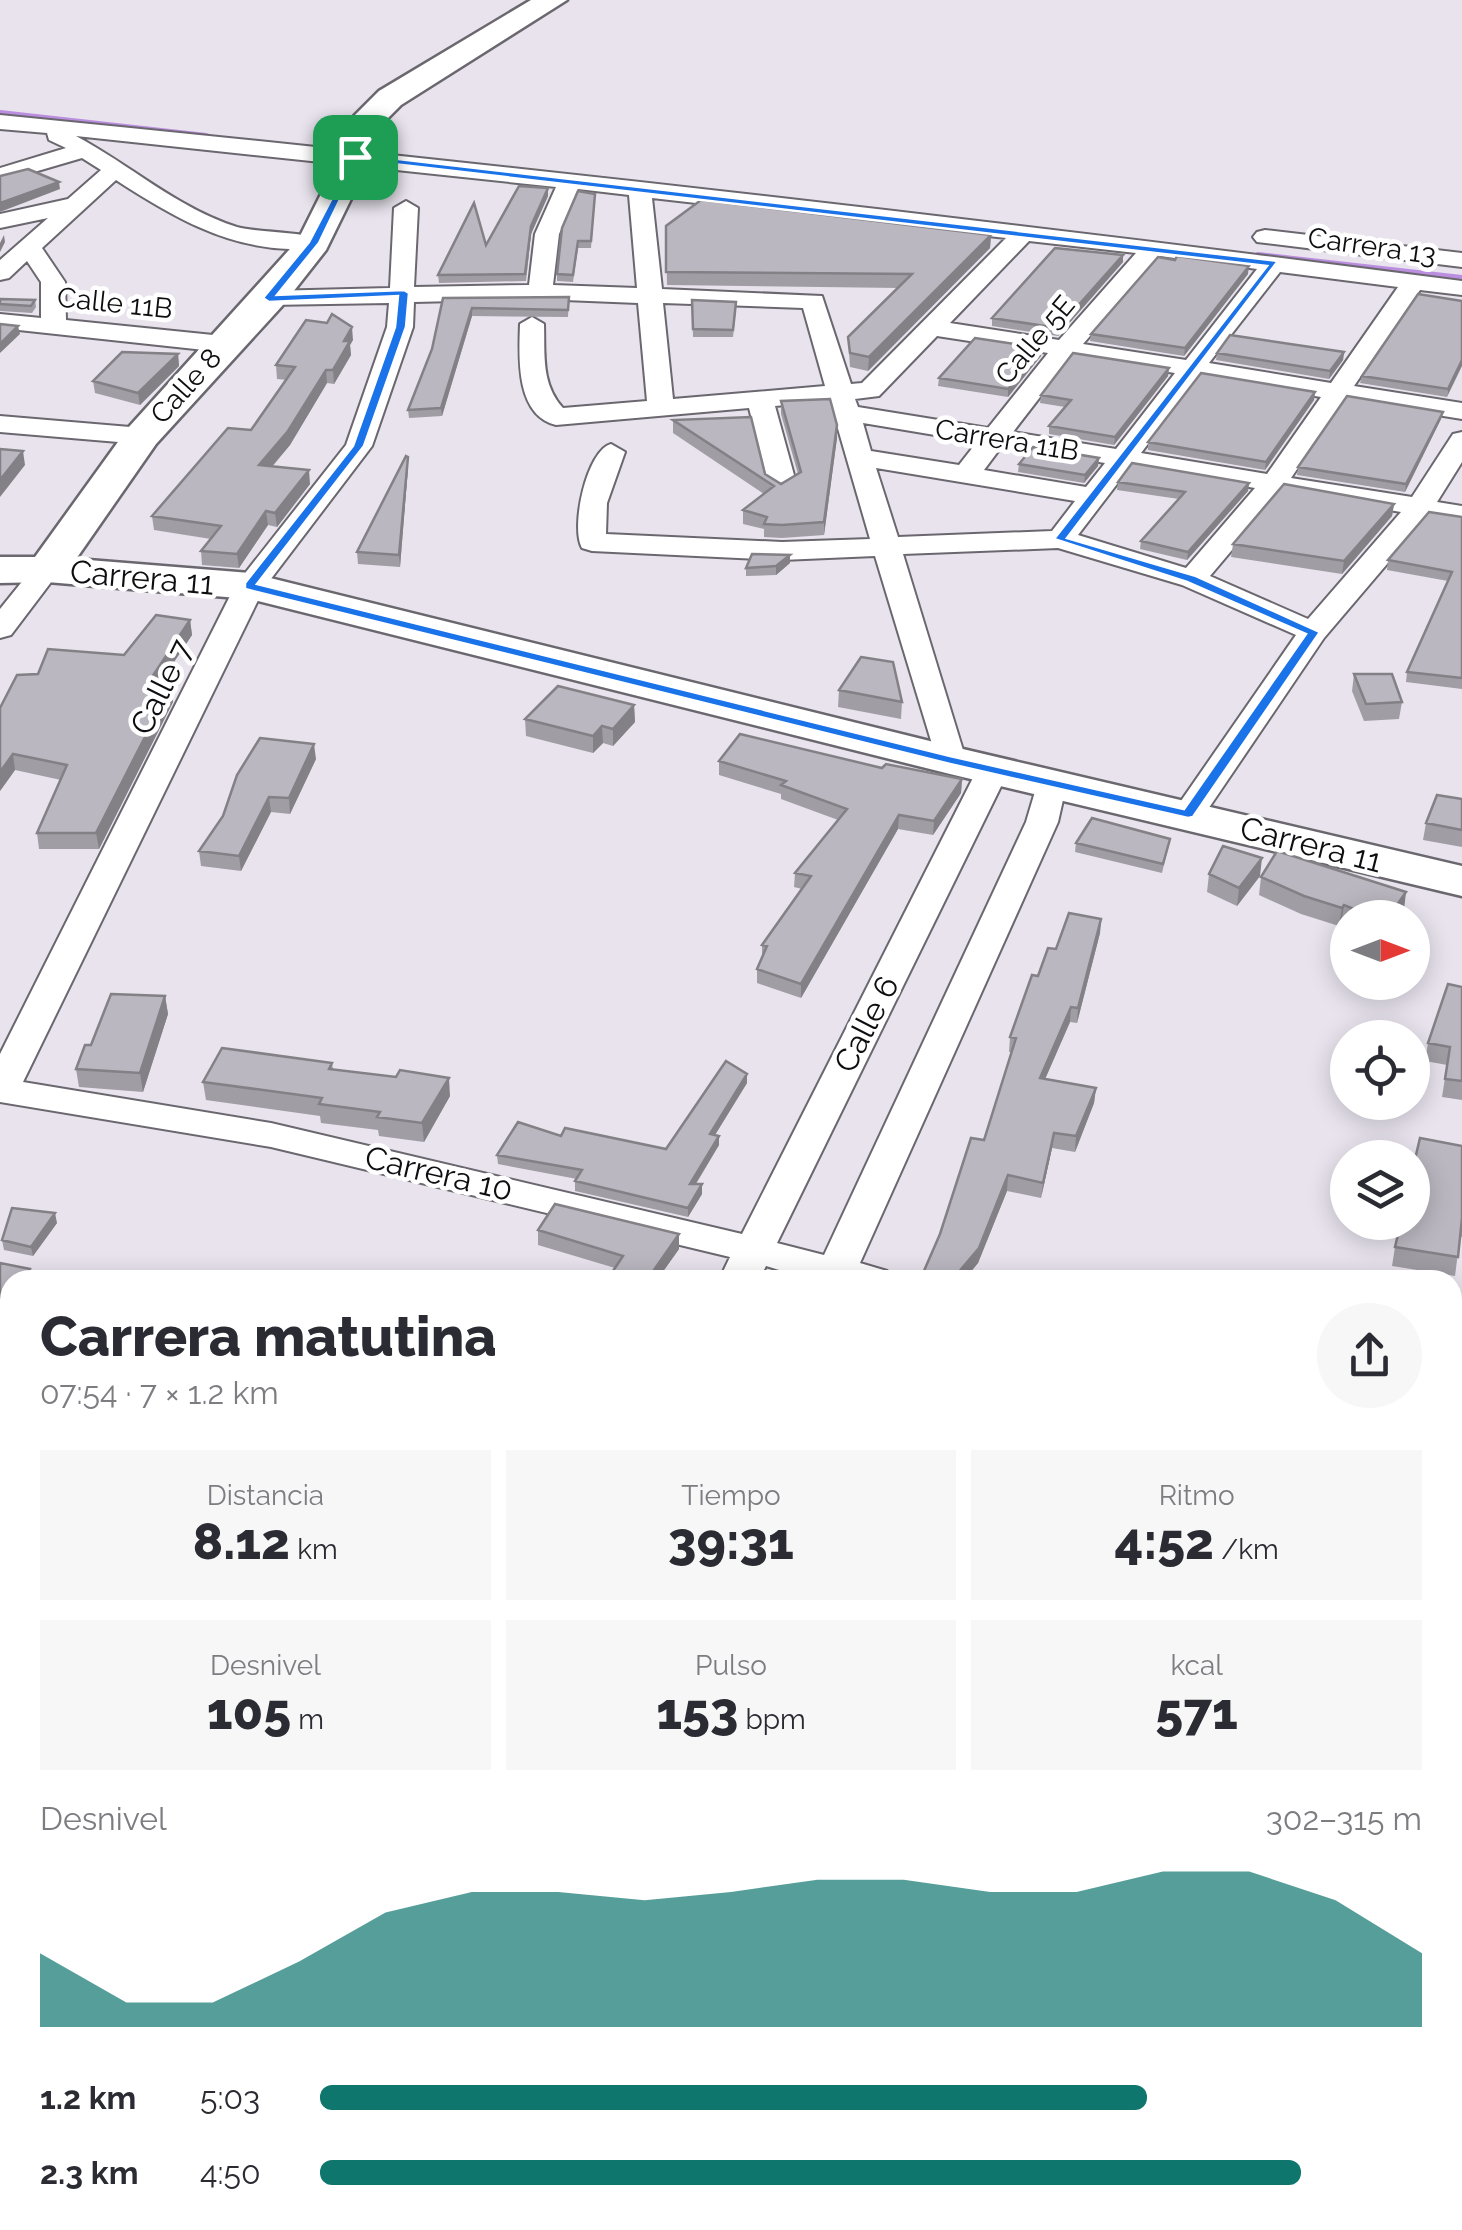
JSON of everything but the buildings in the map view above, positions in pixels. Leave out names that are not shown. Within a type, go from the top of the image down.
[{"type":"street","name":"Calle 8","points":[[0,629],[142,436],[314,243],[358,148],[365,123],[390,98],[473,44],[552,0]]},
{"type":"street","points":[[0,98],[358,148]]},
{"type":"street","points":[[0,122],[358,148],[1122,220]]},
{"type":"street","points":[[37,126],[87,149],[184,212],[250,238],[314,243]]},
{"type":"street","name":"Carrera 13","points":[[358,148],[640,191],[1154,248],[1462,288]]},
{"type":"street","points":[[0,175],[87,149]]},
{"type":"street","points":[[0,274],[116,168]]},
{"type":"street","points":[[540,292],[547,234],[570,182]]},
{"type":"street","points":[[640,191],[661,410]]},
{"type":"street","points":[[0,221],[76,204]]},
{"type":"street","name":"Calle 7","points":[[0,1090],[250,586],[358,446],[400,327],[406,208]]},
{"type":"street","points":[[1237,234],[1462,260]]},
{"type":"street","points":[[532,324],[537,399],[556,418],[760,401],[844,404],[870,390],[1022,235]]},
{"type":"street","points":[[29,247],[53,282],[54,327]]},
{"type":"street","name":"Calle 5E","points":[[966,474],[1066,348],[1154,248]]},
{"type":"street","points":[[1060,539],[1274,263]]},
{"type":"street","points":[[1192,579],[1274,484],[1335,390],[1414,282]]},
{"type":"street","points":[[269,298],[540,292],[813,301],[950,760]]},
{"type":"street","name":"Calle 11B","points":[[0,321],[223,344]]},
{"type":"street","points":[[935,328],[1462,410]]},
{"type":"street","points":[[760,401],[783,486]]},
{"type":"street","name":"Carrera 11B","points":[[844,404],[994,438],[1462,514]]},
{"type":"street","points":[[0,424],[142,436]]},
{"type":"street","points":[[1188,814],[1313,632],[1420,508],[1462,440]]},
{"type":"street","points":[[611,452],[593,503],[592,542],[782,550],[1060,539],[1192,579],[1313,632]]},
{"type":"street","points":[[860,456],[1094,496]]},
{"type":"street","name":"Carrera 11","points":[[0,570],[46,569],[250,586],[1462,882]]},
{"type":"street","name":"Calle 6","points":[[746,1264],[994,768]]},
{"type":"street","points":[[850,1270],[1042,822],[1051,782]]},
{"type":"street","name":"Carrera 10","points":[[0,1090],[271,1135],[746,1264],[796,1270]]},
{"type":"waterway","points":[[0,113],[206,136]]},
{"type":"waterway","points":[[1258,255],[1462,278]]},
{"type":"route","points":[[355,157],[1274,263],[1060,539],[1192,579],[1313,632],[1188,814],[950,760],[250,586],[358,446],[400,327],[404,293],[269,298],[314,243],[355,157]]}]
